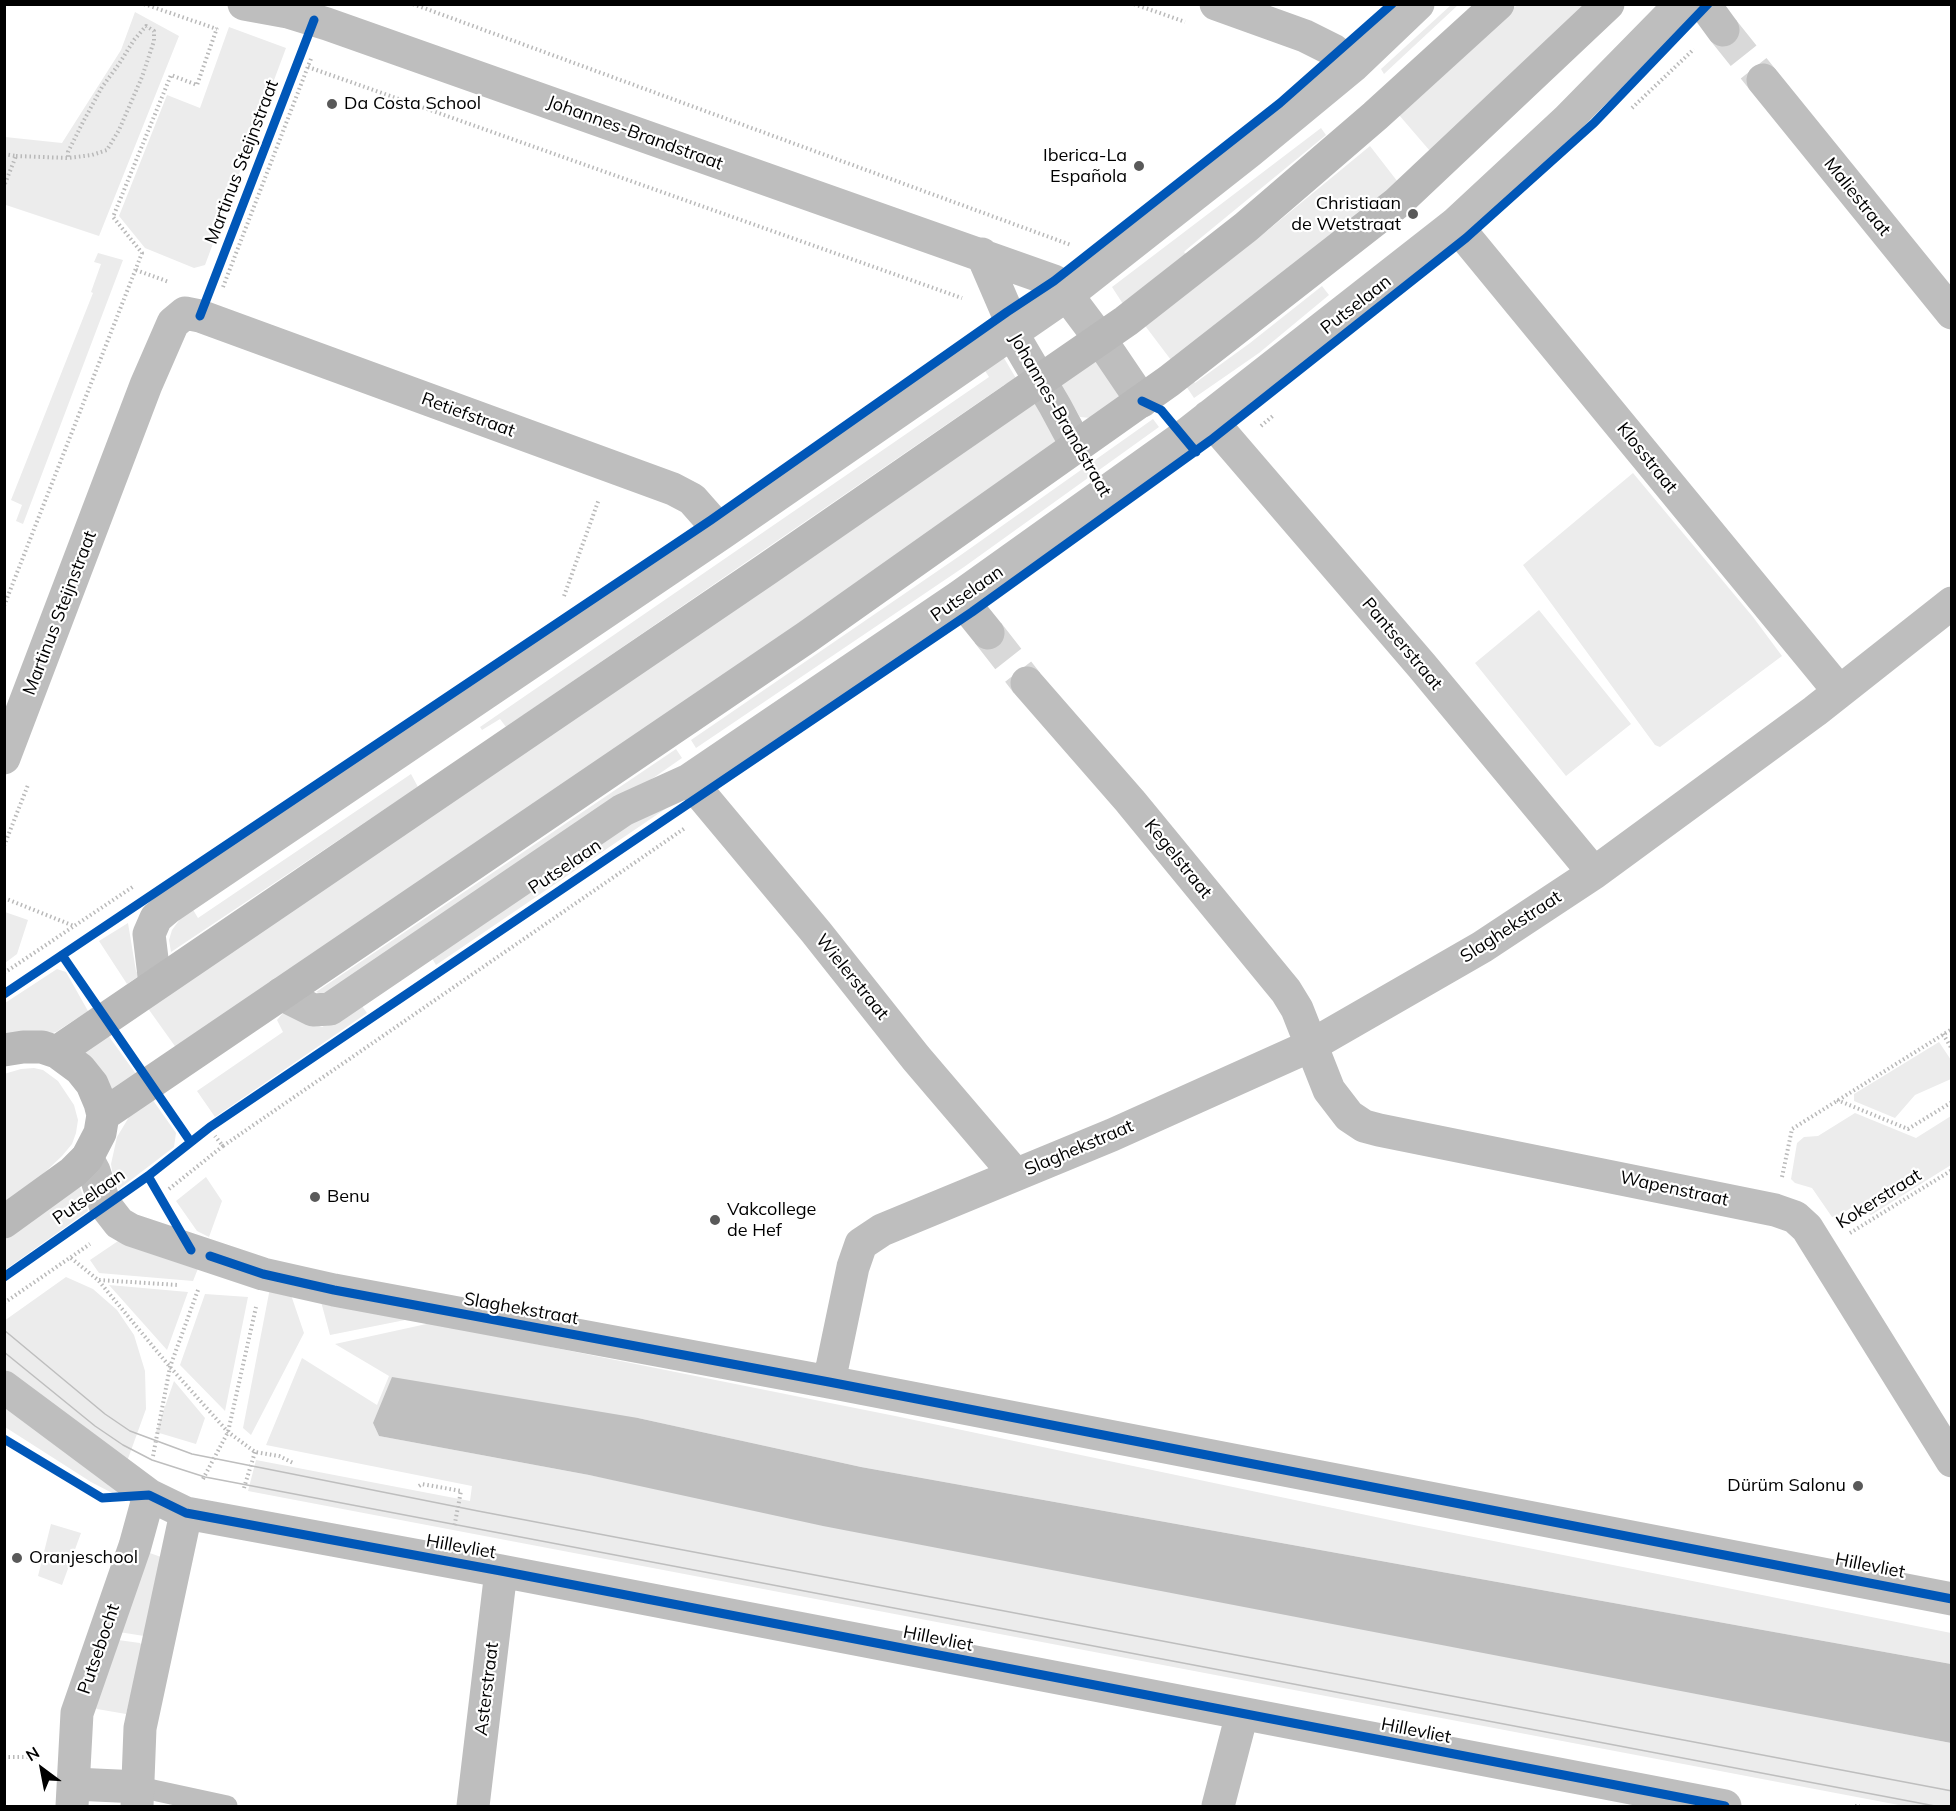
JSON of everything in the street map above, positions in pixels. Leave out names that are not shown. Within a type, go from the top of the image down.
[{"type":"main road","points":[[57,1052],[767,569],[1100,339],[1246,226],[1375,116],[1498,4]]},
{"type":"main road","points":[[103,1115],[807,637],[1142,401],[1397,203],[1608,4]]},
{"type":"main road","points":[[4,1050],[42,1047],[57,1052],[80,1070],[92,1084],[103,1115],[100,1133],[87,1158],[73,1172],[4,1222]]},
{"type":"street","name":"Johannes-Brandstraat","points":[[244,4],[290,8],[769,182],[982,254],[1054,281],[1100,339],[1142,401]]},
{"type":"street","points":[[1216,4],[1305,36],[1333,50],[1353,66]]},
{"type":"street","points":[[155,984],[149,934],[156,918],[169,907],[722,533],[1067,295],[1250,151],[1353,66],[1418,4]]},
{"type":"street","name":"Putselaan","points":[[281,994],[313,1010],[330,1009],[623,810],[689,780],[960,597],[1122,482],[1461,231],[1568,118],[1681,4]]},
{"type":"street","points":[[1704,4],[1723,30]]},
{"type":"street","name":"Maliestraat","points":[[1763,80],[1952,313]]},
{"type":"street","name":"Klosstraat","points":[[1461,231],[1839,691]]},
{"type":"street","name":"Johannes-Brandstraat","points":[[982,254],[1007,312],[1012,333],[1077,447]]},
{"type":"street","name":"Martinus Steijnstraat","points":[[4,758],[146,385],[173,323],[185,313],[200,316]]},
{"type":"street","name":"Retiefstraat","points":[[200,316],[673,489],[692,499],[722,533]]},
{"type":"street","name":"Pantserstraat","points":[[1208,417],[1422,666],[1594,873]]},
{"type":"street","points":[[960,597],[988,633]]},
{"type":"street","name":"Slaghekstraat","points":[[87,1158],[105,1205],[119,1223],[131,1230],[263,1274],[448,1312],[829,1382],[853,1267],[861,1244],[882,1230],[1112,1135],[1310,1046],[1482,947],[1594,873],[1815,711],[1952,603]]},
{"type":"street","name":"Kegelstraat","points":[[1027,683],[1130,801],[1286,991],[1297,1009],[1310,1046]]},
{"type":"street","name":"Wielerstraat","points":[[689,780],[1015,1174]]},
{"type":"street","name":"Wapenstraat","points":[[1310,1046],[1336,1101],[1349,1116],[1364,1126],[1776,1210],[1795,1217],[1807,1228],[1822,1251],[1952,1461]]},
{"type":"street","name":"Hillevliet","points":[[829,1382],[1952,1599]]},
{"type":"street","name":"Hillevliet","points":[[4,1387],[149,1495],[186,1513],[501,1571],[1725,1806]]},
{"type":"street","name":"Putsebocht","points":[[73,1796],[77,1713],[135,1546],[149,1495]]},
{"type":"street","points":[[73,1796],[138,1797],[140,1728],[186,1513]]},
{"type":"street","name":"Asterstraat","points":[[473,1806],[501,1571]]},
{"type":"street","points":[[1218,1806],[1242,1714]]},
{"type":"lane","points":[[138,1797],[227,1806]]},
{"type":"path","points":[[4,606],[142,253],[113,217],[171,75],[197,85],[216,29],[144,4]]},
{"type":"path","points":[[413,4],[1072,245]]},
{"type":"path","points":[[4,154],[68,158],[92,155],[106,150],[119,130],[142,77],[154,41],[154,31],[146,26],[134,39],[92,104],[68,152],[68,158]]},
{"type":"path","points":[[308,67],[963,299]]},
{"type":"path","points":[[4,186],[16,156]]},
{"type":"path","points":[[136,270],[170,282]]},
{"type":"path","points":[[564,597],[600,494]]},
{"type":"path","points":[[4,898],[75,926],[4,973]]},
{"type":"path","points":[[1776,1210],[1792,1129],[1952,1029]]},
{"type":"path","points":[[1943,1034],[1952,1049]]},
{"type":"path","points":[[1837,1100],[1908,1129],[1952,1102]]},
{"type":"path","points":[[215,1136],[222,1146]]},
{"type":"path","points":[[4,1303],[94,1241]]},
{"type":"path","points":[[149,1495],[152,1460],[170,1367],[210,1256]]},
{"type":"path","points":[[71,1258],[98,1280],[170,1367],[228,1432],[255,1452],[279,1456],[292,1463]]},
{"type":"path","points":[[186,1513],[228,1432],[263,1274]]},
{"type":"path","points":[[98,1280],[199,1286]]},
{"type":"path","points":[[419,1486],[422,1484],[461,1491],[448,1562]]},
{"type":"path","points":[[1855,1806],[1860,1806]]},
{"type":"shaded area","points":[[1451,5],[1458,5],[1384,74],[1381,69]]},
{"type":"shaded area","points":[[1517,5],[1587,5],[1430,151],[1399,115]]},
{"type":"shaded area","points":[[135,12],[179,36],[99,236],[6,205],[5,208],[5,137],[62,143],[121,50]]},
{"type":"shaded area","points":[[229,27],[286,48],[205,265],[194,268],[145,248],[119,216],[167,95],[200,108]]},
{"type":"shaded area","points":[[1321,128],[1326,135],[1186,250],[1184,252],[1187,255],[1123,304],[1112,287]]},
{"type":"shaded area","points":[[1370,146],[1401,186],[1174,364],[1143,323],[1268,230]]},
{"type":"shaded area","points":[[98,253],[123,260],[23,524],[16,521],[22,505],[11,500],[93,293],[91,292],[101,264],[94,262]]},
{"type":"shaded area","points":[[1322,286],[1329,295],[1259,353],[1194,398],[1186,386],[1193,381],[1195,383],[1250,343]]},
{"type":"shaded area","points":[[1001,353],[1017,380],[1004,385],[506,727],[500,719],[482,730],[480,727],[989,377],[982,366]]},
{"type":"shaded area","points":[[1096,355],[1119,389],[1119,401],[1091,418],[1080,417],[1058,381]]},
{"type":"shaded area","points":[[1034,397],[1065,446],[177,1049],[147,1007]]},
{"type":"shaded area","points":[[1153,419],[1159,427],[964,567],[696,748],[691,740],[958,557]]},
{"type":"shaded area","points":[[1633,473],[1753,617],[1782,656],[1660,747],[1655,745],[1523,565]]},
{"type":"shaded area","points":[[1539,610],[1631,724],[1566,776],[1475,663]]},
{"type":"shaded area","points":[[676,749],[682,758],[610,808],[329,997],[316,992]]},
{"type":"shaded area","points":[[411,774],[418,787],[171,952],[169,940],[172,930],[183,915],[192,908],[198,918]]},
{"type":"shaded area","points":[[677,801],[436,965],[430,955],[633,817]]},
{"type":"shaded area","points":[[5,912],[28,920],[17,954],[5,963]]},
{"type":"shaded area","points":[[128,923],[136,971],[139,976],[127,984],[99,941]]},
{"type":"shaded area","points":[[57,969],[66,972],[88,1011],[56,1032],[5,1038],[5,1003]]},
{"type":"shaded area","points":[[362,1006],[367,1013],[215,1117],[197,1091],[283,1032],[277,1020],[283,1013],[322,1027]]},
{"type":"shaded area","points":[[105,1031],[136,1074],[110,1091],[80,1049]]},
{"type":"shaded area","points":[[1939,1042],[1951,1060],[1951,1079],[1915,1095],[1895,1118],[1854,1101],[1854,1094]]},
{"type":"shaded area","points":[[34,1068],[43,1070],[58,1081],[74,1105],[78,1120],[76,1133],[72,1144],[62,1156],[24,1192],[4,1206],[4,1074]]},
{"type":"shaded area","points":[[150,1096],[176,1133],[174,1147],[119,1189],[113,1177],[111,1164],[117,1137],[132,1112]]},
{"type":"shaded area","points":[[1855,1113],[1916,1138],[1951,1116],[1951,1165],[1871,1215],[1851,1208],[1832,1217],[1812,1188],[1795,1183],[1791,1179],[1797,1143],[1804,1137],[1818,1136]]},
{"type":"shaded area","points":[[206,1177],[222,1201],[209,1237],[197,1231],[176,1201]]},
{"type":"shaded area","points":[[79,1184],[88,1211],[5,1270],[4,1237]]},
{"type":"shaded area","points":[[124,1237],[199,1266],[193,1281],[99,1273],[90,1260]]},
{"type":"shaded area","points":[[66,1277],[93,1289],[117,1310],[134,1335],[145,1371],[146,1409],[125,1467],[5,1374],[4,1321]]},
{"type":"shaded area","points":[[109,1285],[188,1292],[167,1350]]},
{"type":"shaded area","points":[[270,1288],[290,1292],[304,1333],[251,1435],[243,1428]]},
{"type":"shaded area","points":[[205,1294],[248,1297],[225,1411],[180,1365]]},
{"type":"shaded area","points":[[320,1298],[420,1317],[330,1335]]},
{"type":"shaded area","points":[[431,1323],[1951,1633],[1951,1664],[861,1467],[638,1418],[373,1423],[379,1436],[589,1475],[1951,1743],[1951,1806],[1904,1806],[248,1491],[256,1460],[470,1501],[472,1486],[266,1445],[302,1358],[377,1405],[389,1376],[335,1344]]},
{"type":"shaded area","points":[[392,1377],[638,1418],[861,1467],[1951,1664],[1951,1743],[823,1526],[589,1475],[379,1436],[373,1423]]},
{"type":"shaded area","points":[[174,1381],[205,1418],[196,1444],[156,1432]]},
{"type":"shaded area","points":[[4,1397],[119,1488],[116,1495],[91,1482],[5,1427]]},
{"type":"shaded area","points":[[51,1524],[81,1533],[62,1585],[38,1576]]},
{"type":"shaded area","points":[[147,1552],[161,1557],[144,1636],[119,1632]]},
{"type":"shaded area","points":[[118,1640],[140,1643],[143,1648],[126,1714],[97,1709],[93,1706]]},
{"type":"tunnel","points":[[1723,30],[1763,80]]},
{"type":"tunnel","points":[[988,633],[1027,683]]},
{"type":"tram line","points":[[4,1330],[105,1414],[130,1431],[192,1454],[478,1511],[1952,1791]]},
{"type":"tram line","points":[[4,1352],[95,1426],[123,1445],[152,1460],[205,1477],[1935,1806]]},
{"type":"cycle path","points":[[4,994],[711,520],[1054,281],[1280,103],[1392,4]]},
{"type":"cycle path","points":[[4,1277],[148,1176],[210,1127],[972,612],[1211,440],[1466,238],[1594,123],[1708,4]]},
{"type":"cycle path","points":[[200,316],[314,20]]},
{"type":"cycle path","points":[[1142,401],[1161,410],[1196,452]]},
{"type":"cycle path","points":[[62,955],[190,1141]]},
{"type":"cycle path","points":[[148,1176],[191,1250]]},
{"type":"cycle path","points":[[210,1256],[263,1274],[334,1290],[829,1382],[1952,1599]]},
{"type":"cycle path","points":[[4,1439],[102,1498],[149,1495],[186,1513],[501,1571],[1725,1806]]},
{"type":"place","name":"Da Costa School","points":[[332,104]]},
{"type":"place","name":"Iberica-La Española","points":[[1139,166]]},
{"type":"place","name":"Christiaan de Wetstraat","points":[[1413,214]]},
{"type":"place","name":"Benu","points":[[315,1197]]},
{"type":"place","name":"Vakcollege de Hef","points":[[715,1220]]},
{"type":"place","name":"Dürüm Salonu","points":[[1858,1486]]},
{"type":"place","name":"Oranjeschool","points":[[17,1558]]}]
